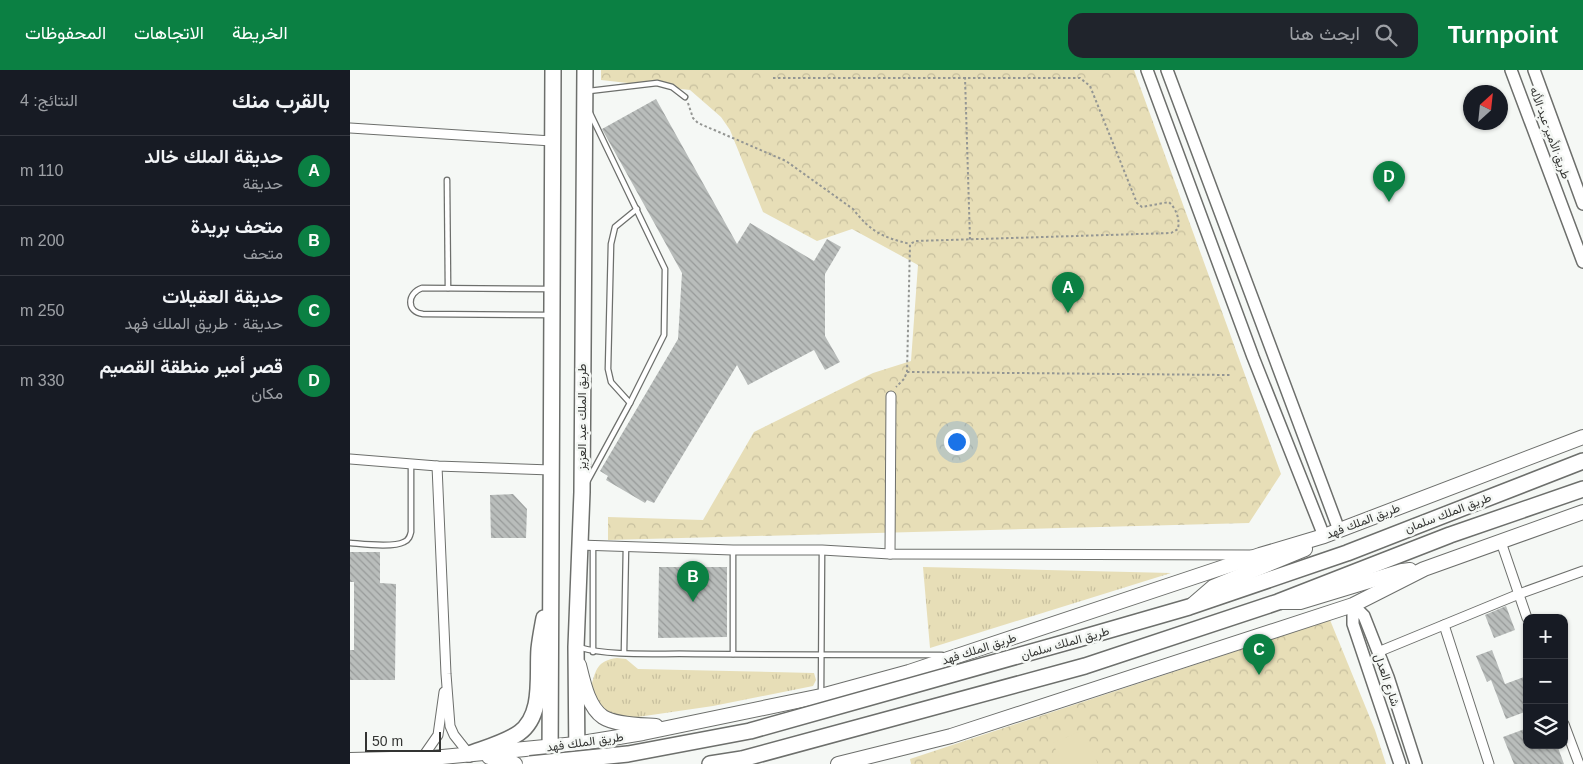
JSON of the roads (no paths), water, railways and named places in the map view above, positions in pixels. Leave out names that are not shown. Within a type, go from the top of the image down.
[{"type":"highway","points":[[550,764],[553,70]]},
{"type":"highway","name":"طريق الملك عبد العزيز","points":[[577,764],[576,650],[586,545],[582,492],[585,70]]},
{"type":"highway","name":"طريق الملك سلمان","points":[[530,764],[628,754],[750,731],[1078,639],[1189,607],[1347,553],[1583,461]]},
{"type":"highway","name":"طريق الملك سلمان","points":[[710,764],[742,759],[1085,666],[1278,602],[1450,535],[1583,489]]},
{"type":"highway","points":[[469,754],[502,742],[519,733],[528,724],[536,703],[539,648],[551,570]]},
{"type":"main road","name":"طريق الملك فهد","points":[[350,760],[422,758],[576,744],[670,728],[821,696],[909,672],[1260,555],[1324,536],[1579,439]]},
{"type":"main road","points":[[1564,520],[1577,507],[1583,504]]},
{"type":"main road","points":[[838,764],[875,759],[951,736],[1353,605],[1424,569],[1583,512]]},
{"type":"main road","points":[[1189,607],[1213,588],[1304,550],[1324,536]]},
{"type":"main road","points":[[1278,602],[1300,602],[1402,571],[1424,569]]},
{"type":"main road","points":[[576,650],[592,704],[602,717],[613,722],[670,728]]},
{"type":"main road","points":[[603,764],[603,754],[615,742],[643,733]]},
{"type":"main road","points":[[469,754],[500,758],[515,764]]},
{"type":"street","points":[[1147,70],[1253,357],[1324,536]]},
{"type":"street","points":[[1166,70],[1339,530]]},
{"type":"street","name":"طريق الأمير عبد الأله","points":[[1512,70],[1583,262]]},
{"type":"street","name":"طريق الأمير عبد الأله","points":[[1534,70],[1583,204]]},
{"type":"street","points":[[350,128],[552,142]]},
{"type":"street","points":[[890,554],[891,396]]},
{"type":"street","points":[[350,459],[437,466],[551,470]]},
{"type":"street","points":[[437,466],[450,726],[454,735],[469,754]]},
{"type":"street","points":[[1501,542],[1526,614]]},
{"type":"street","points":[[586,545],[733,550],[822,550],[890,554],[1260,555]]},
{"type":"street","points":[[1378,652],[1518,594],[1583,571]]},
{"type":"street","points":[[1353,605],[1364,616],[1388,677],[1416,764]]},
{"type":"street","name":"شارع العدل","points":[[1353,605],[1353,624],[1400,764]]},
{"type":"street","points":[[1444,625],[1489,764]]},
{"type":"street","points":[[422,758],[438,735],[446,674]]},
{"type":"street","points":[[1568,733],[1579,758]]},
{"type":"lane","points":[[582,492],[664,335],[665,269],[585,97],[657,83],[672,88],[685,97]]},
{"type":"lane","points":[[447,180],[448,288]]},
{"type":"lane","points":[[630,403],[611,382],[608,369],[610,244],[616,228],[637,208]]},
{"type":"lane","points":[[552,289],[418,289],[410,300],[411,308],[418,314],[552,315]]},
{"type":"lane","points":[[350,543],[392,545],[404,543],[409,539],[411,532],[411,463]]},
{"type":"lane","points":[[586,545],[593,652]]},
{"type":"lane","points":[[624,652],[626,546]]},
{"type":"lane","points":[[733,550],[733,654]]},
{"type":"lane","points":[[821,696],[822,550]]},
{"type":"lane","points":[[576,650],[593,652],[820,656],[959,655]]},
{"type":"place","name":"قصر أمير منطقة القصيم","points":[[1389,202]]},
{"type":"place","name":"حديقة الملك خالد","points":[[1068,313]]},
{"type":"place","name":"متحف بريدة","points":[[693,602]]},
{"type":"place","name":"حديقة العقيلات","points":[[1259,675]]}]
